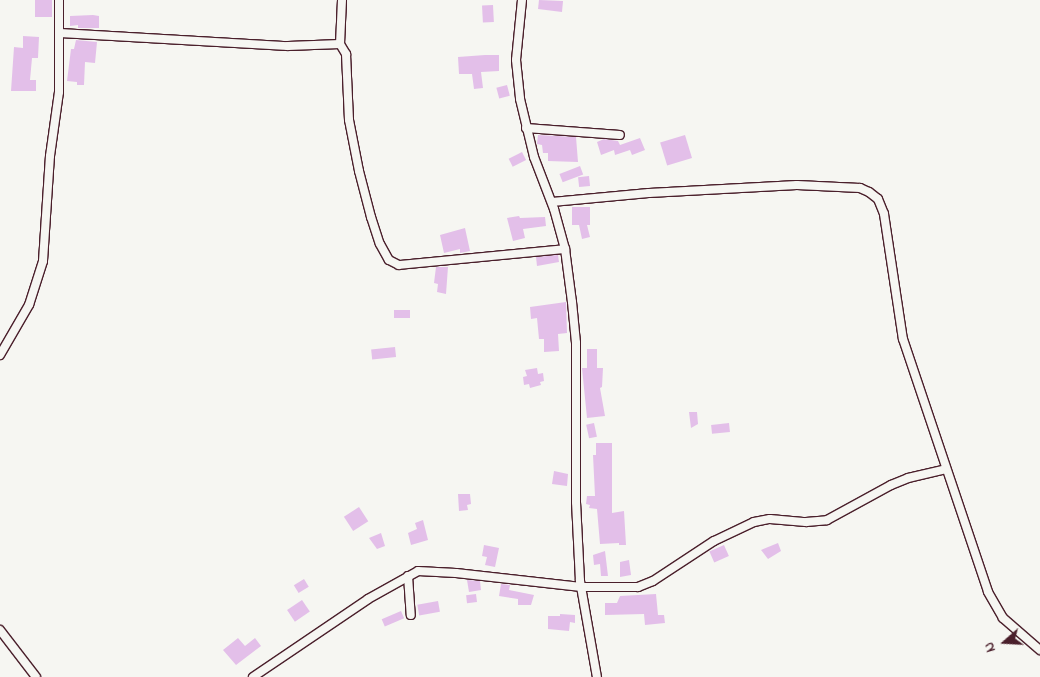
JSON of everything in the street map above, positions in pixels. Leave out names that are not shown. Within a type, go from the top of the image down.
[{"type":"street","points":[[0,355],[29,306],[43,260],[49,165],[59,92],[59,0]]},
{"type":"street","points":[[342,0],[340,44],[346,54],[349,120],[358,171],[375,230],[383,250],[391,262],[399,264],[565,249]]},
{"type":"street","points":[[522,0],[516,60],[520,99],[534,157],[552,202],[565,249],[576,344],[576,502],[581,587],[597,677]]},
{"type":"street","points":[[60,32],[288,46],[340,44]]},
{"type":"street","points":[[526,128],[620,135]]},
{"type":"street","points":[[552,202],[649,193],[797,185],[860,188],[878,199],[884,214],[903,339],[988,592],[1003,618],[1040,650]]},
{"type":"street","points":[[253,677],[319,631],[408,576],[421,571],[581,587],[629,588],[646,585],[701,548],[754,522],[770,519],[806,522],[827,520],[891,485],[908,478],[946,469]]},
{"type":"street","points":[[408,576],[411,616]]},
{"type":"street","points":[[0,630],[36,677]]},
{"type":"building","points":[[35,0],[52,0],[52,17],[35,17]]},
{"type":"building","points":[[539,0],[563,1],[562,12],[538,9]]},
{"type":"building","points":[[493,5],[494,22],[483,23],[482,6]]},
{"type":"building","points":[[70,16],[99,16],[99,28],[78,28],[78,25],[70,26]]},
{"type":"building","points":[[23,36],[39,37],[38,58],[32,58],[30,80],[36,80],[36,91],[11,91],[14,47],[23,48]]},
{"type":"building","points":[[76,40],[97,42],[95,63],[85,62],[84,85],[77,85],[77,82],[67,81],[71,49],[74,49]]},
{"type":"building","points":[[499,55],[499,71],[481,72],[483,88],[474,89],[472,74],[459,74],[458,57]]},
{"type":"building","points":[[507,85],[510,96],[499,98],[496,88]]},
{"type":"building","points":[[538,135],[576,137],[578,162],[548,161],[548,153],[543,153],[542,145],[537,144]]},
{"type":"building","points":[[685,135],[692,158],[667,166],[660,143]]},
{"type":"building","points":[[640,138],[645,150],[632,155],[630,150],[615,155],[614,150],[601,155],[597,142],[604,139],[618,141],[620,145]]},
{"type":"building","points":[[522,152],[526,160],[513,167],[509,159]]},
{"type":"building","points":[[580,166],[583,174],[563,182],[559,174]]},
{"type":"building","points":[[589,176],[590,186],[579,187],[578,177]]},
{"type":"building","points":[[572,207],[590,207],[590,225],[587,225],[590,237],[582,239],[579,225],[572,225]]},
{"type":"building","points":[[519,216],[520,218],[545,217],[546,226],[523,229],[525,238],[513,241],[507,218]]},
{"type":"building","points":[[465,228],[470,251],[460,253],[460,249],[444,253],[440,235]]},
{"type":"building","points":[[558,255],[559,262],[537,266],[536,257]]},
{"type":"building","points":[[436,267],[448,267],[446,294],[437,292],[438,284],[434,283]]},
{"type":"building","points":[[566,302],[567,333],[558,334],[559,351],[544,352],[544,339],[539,339],[537,318],[531,319],[530,307]]},
{"type":"building","points":[[394,310],[410,310],[410,318],[394,318]]},
{"type":"building","points":[[395,347],[396,357],[372,359],[371,350]]},
{"type":"building","points":[[587,349],[597,349],[597,368],[603,368],[602,387],[600,388],[605,416],[587,418],[582,368],[587,368]]},
{"type":"building","points":[[537,368],[538,374],[543,373],[544,381],[540,382],[541,385],[530,388],[529,384],[524,385],[523,377],[527,376],[525,370]]},
{"type":"building","points":[[689,412],[697,412],[698,424],[691,428]]},
{"type":"building","points":[[594,423],[597,437],[589,438],[586,425]]},
{"type":"building","points":[[729,423],[730,432],[712,434],[711,425]]},
{"type":"building","points":[[596,443],[612,443],[612,513],[624,511],[626,545],[619,545],[619,543],[600,544],[597,509],[589,508],[590,505],[586,504],[587,496],[595,496],[593,455],[596,455]]},
{"type":"building","points":[[554,471],[568,474],[567,486],[552,484]]},
{"type":"building","points":[[458,494],[470,494],[471,504],[467,505],[468,510],[459,511]]},
{"type":"building","points":[[359,507],[368,521],[353,531],[344,517]]},
{"type":"building","points":[[423,520],[428,540],[411,545],[408,533],[417,529],[415,523]]},
{"type":"building","points":[[381,533],[385,546],[377,549],[369,538]]},
{"type":"building","points":[[778,543],[781,551],[768,559],[761,550]]},
{"type":"building","points":[[484,545],[499,548],[495,567],[485,565],[487,557],[482,556]]},
{"type":"building","points":[[724,545],[729,556],[714,562],[709,552]]},
{"type":"building","points":[[605,551],[608,576],[601,576],[600,564],[594,565],[593,555]]},
{"type":"building","points":[[629,560],[631,575],[620,577],[620,562]]},
{"type":"building","points":[[304,579],[309,587],[299,593],[294,585]]},
{"type":"building","points":[[467,580],[480,581],[481,590],[469,592]]},
{"type":"building","points":[[501,584],[510,585],[509,590],[534,595],[531,605],[518,605],[518,599],[499,596]]},
{"type":"building","points":[[476,594],[477,602],[467,603],[466,595]]},
{"type":"building","points":[[656,594],[658,615],[664,615],[665,623],[645,625],[644,614],[605,615],[605,603],[617,603],[620,596]]},
{"type":"building","points":[[302,600],[310,612],[295,622],[287,610]]},
{"type":"building","points":[[438,601],[440,612],[419,615],[417,605]]},
{"type":"building","points":[[401,611],[404,618],[385,627],[382,619]]},
{"type":"building","points":[[560,614],[575,615],[575,623],[570,622],[569,631],[548,629],[548,616],[560,616]]},
{"type":"building","points":[[238,638],[245,646],[255,638],[261,646],[236,665],[223,650]]}]
